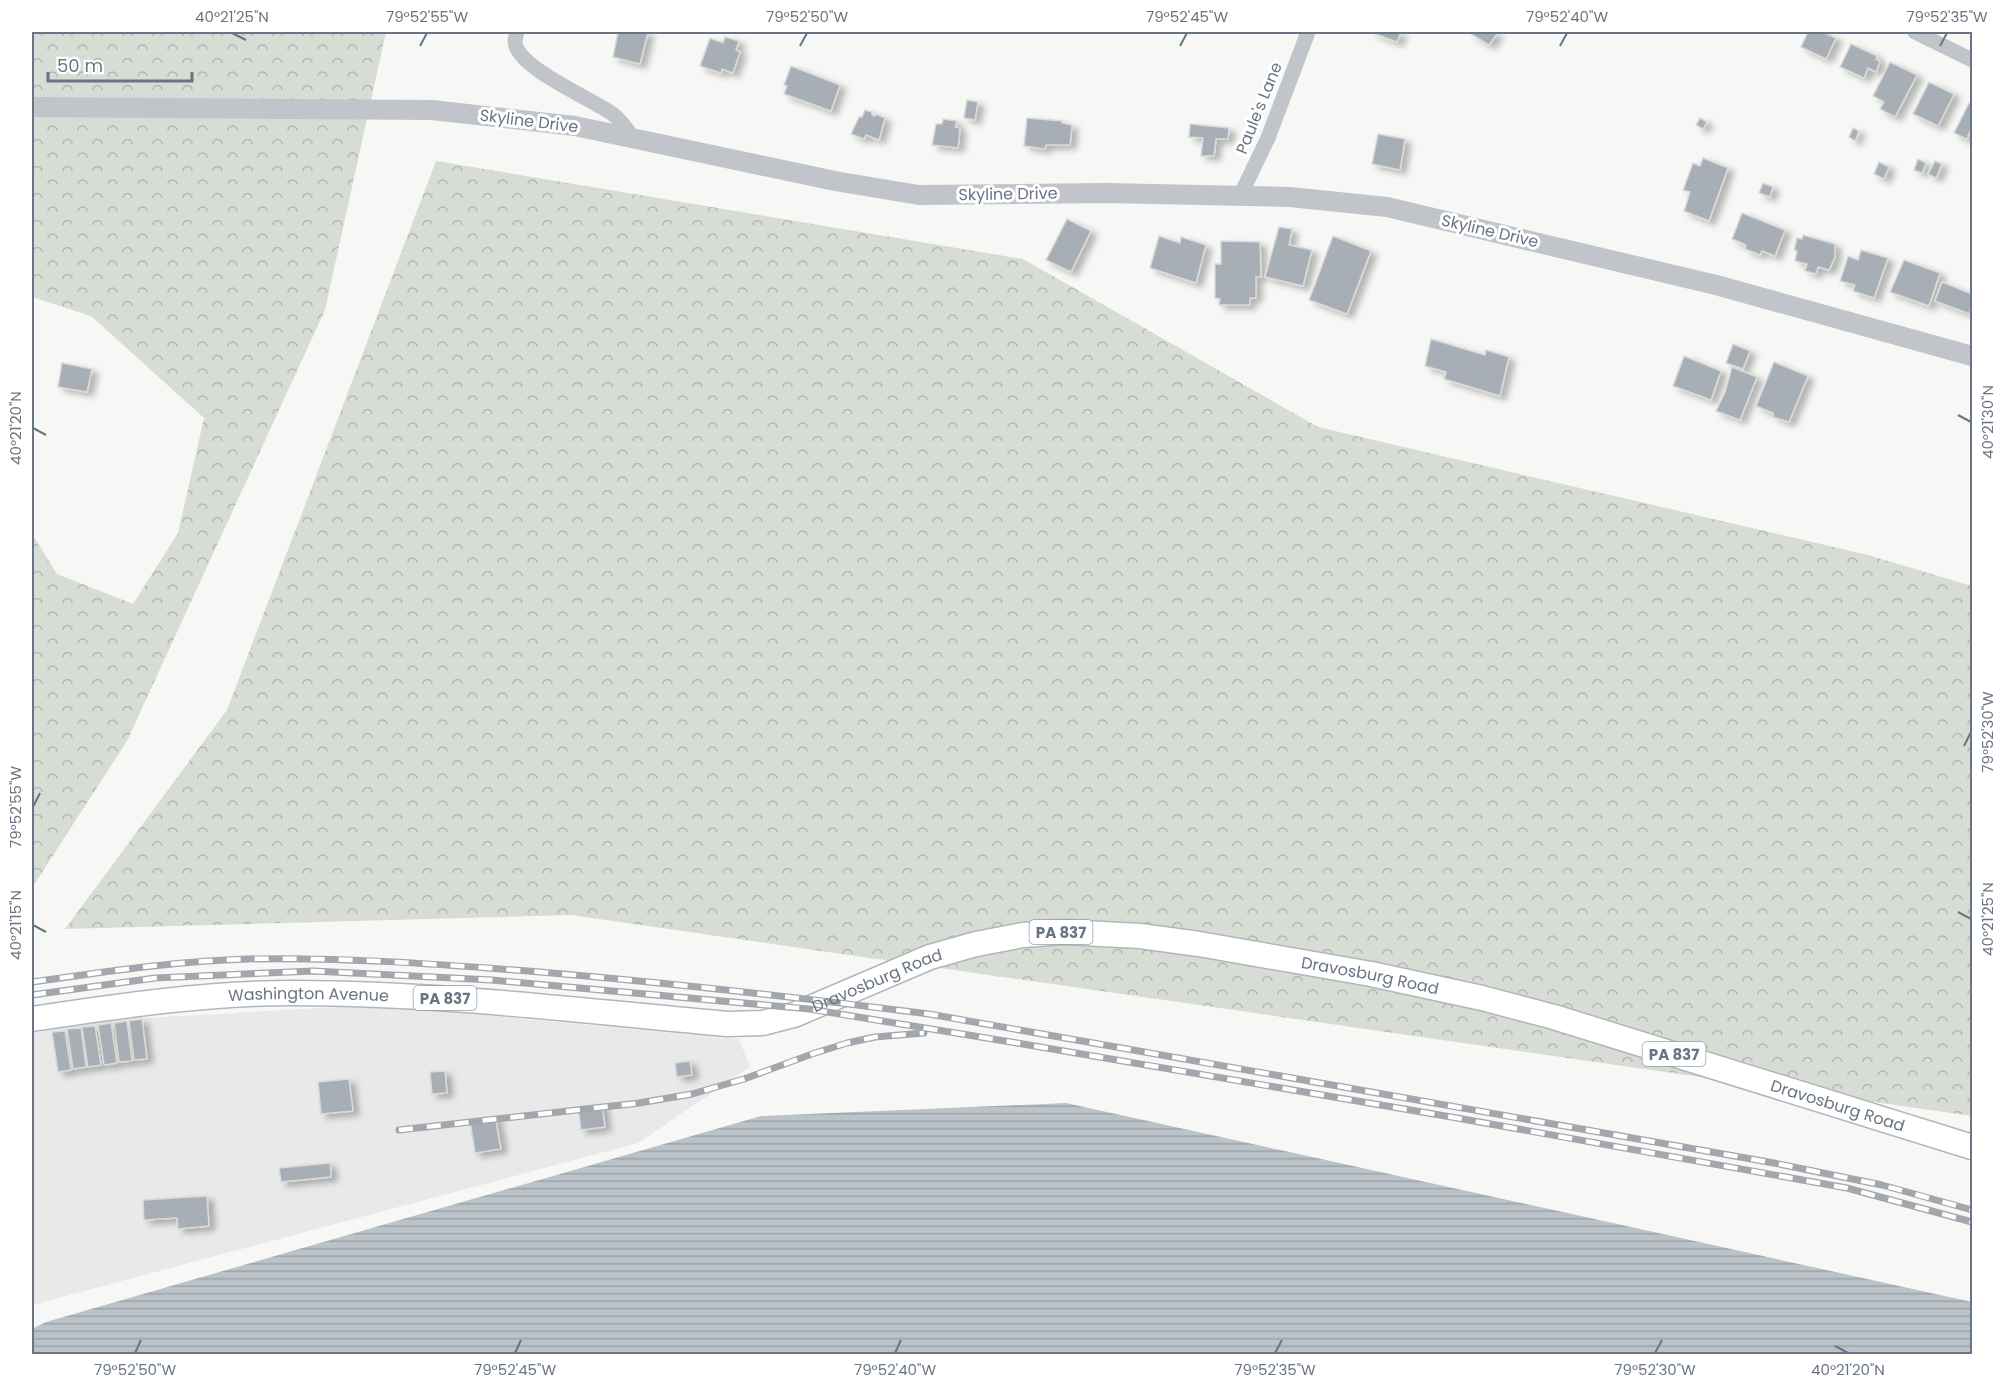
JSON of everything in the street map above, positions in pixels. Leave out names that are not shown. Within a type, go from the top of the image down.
[{"type":"main road","name":"Dravosburg Road","points":[[763,1023],[809,1010],[930,957],[976,944],[1023,935],[1063,932],[1140,936],[1371,974],[1482,998],[1554,1017],[1972,1147]]},
{"type":"main road","name":"Washington Avenue","points":[[32,1019],[207,997],[292,993],[458,999],[728,1024],[763,1023]]},
{"type":"street","points":[[517,32],[514,42],[519,52],[537,69],[582,98],[614,115],[633,137]]},
{"type":"street","name":"Paule's Lane","points":[[1240,196],[1268,138],[1308,32]]},
{"type":"street","points":[[1915,32],[1972,60]]},
{"type":"street","name":"Skyline Drive","points":[[32,107],[432,110],[575,126],[835,181],[919,195],[1106,193],[1290,197],[1386,207],[1716,285],[1972,356]]},
{"type":"shaded area","points":[[375,1005],[739,1039],[750,1067],[638,1143],[32,1305],[32,1033],[107,1020]]},
{"type":"shaded area","points":[[1066,1103],[1972,1302],[1972,1354],[32,1354],[32,1329],[46,1322],[761,1116]]},
{"type":"green space","points":[[32,32],[386,32],[325,310],[127,741],[32,888],[32,534],[57,574],[133,604],[178,533],[204,418],[91,316],[32,297]]},
{"type":"green space","points":[[436,161],[1023,259],[1318,427],[1868,555],[1972,586],[1972,1116],[571,915],[65,929],[227,710]]},
{"type":"building","points":[[618,32],[648,32],[640,64],[613,57]]},
{"type":"building","points":[[1370,32],[1401,32],[1397,42]]},
{"type":"building","points":[[1472,32],[1497,34],[1489,45],[1471,34]]},
{"type":"building","points":[[1808,32],[1822,32],[1836,38],[1826,59],[1801,47]]},
{"type":"building","points":[[725,37],[739,41],[736,50],[740,52],[733,73],[722,69],[721,73],[700,66],[710,38],[723,43]]},
{"type":"building","points":[[1851,44],[1877,56],[1876,59],[1880,62],[1876,72],[1868,68],[1864,78],[1840,67]]},
{"type":"building","points":[[1890,62],[1917,75],[1895,117],[1880,109],[1884,102],[1873,96]]},
{"type":"building","points":[[791,66],[840,85],[831,111],[784,94],[787,86],[784,85]]},
{"type":"building","points":[[1929,82],[1954,94],[1938,126],[1913,114]]},
{"type":"building","points":[[967,100],[978,102],[975,120],[964,118]]},
{"type":"building","points":[[1969,103],[1972,104],[1972,132],[1970,131],[1967,139],[1954,133]]},
{"type":"building","points":[[865,110],[872,112],[872,115],[876,114],[885,118],[879,140],[866,135],[864,139],[851,134]]},
{"type":"building","points":[[1027,118],[1062,121],[1062,123],[1072,125],[1070,145],[1046,145],[1045,149],[1024,146]]},
{"type":"building","points":[[1700,118],[1707,122],[1703,129],[1696,125]]},
{"type":"building","points":[[943,119],[957,121],[955,127],[960,128],[958,148],[932,145],[936,124],[942,124]]},
{"type":"building","points":[[1190,124],[1229,128],[1228,139],[1216,139],[1214,156],[1201,156],[1203,138],[1189,137]]},
{"type":"building","points":[[1853,128],[1859,131],[1855,141],[1849,137]]},
{"type":"building","points":[[1378,134],[1405,139],[1400,170],[1372,164]]},
{"type":"building","points":[[1703,158],[1728,168],[1709,221],[1684,211],[1690,192],[1683,190],[1693,163],[1700,166]]},
{"type":"building","points":[[1918,159],[1926,163],[1922,173],[1914,170]]},
{"type":"building","points":[[1935,161],[1942,164],[1936,178],[1928,174]]},
{"type":"building","points":[[1879,162],[1889,167],[1884,179],[1874,174]]},
{"type":"building","points":[[1763,183],[1773,187],[1770,197],[1759,193]]},
{"type":"building","points":[[1742,213],[1785,230],[1775,256],[1762,251],[1760,255],[1745,249],[1746,245],[1732,239]]},
{"type":"building","points":[[1067,219],[1091,231],[1071,272],[1046,260]]},
{"type":"building","points":[[1279,227],[1292,229],[1289,245],[1312,250],[1303,286],[1265,277]]},
{"type":"building","points":[[1803,235],[1835,244],[1835,257],[1829,270],[1818,267],[1816,274],[1805,271],[1807,264],[1795,261],[1797,251],[1794,250],[1797,238],[1802,239]]},
{"type":"building","points":[[1159,236],[1180,243],[1181,237],[1206,245],[1196,283],[1150,268]]},
{"type":"building","points":[[1333,236],[1371,251],[1347,314],[1309,300]]},
{"type":"building","points":[[1221,241],[1260,242],[1261,277],[1256,277],[1256,298],[1250,298],[1250,305],[1219,305],[1220,299],[1215,298],[1215,264],[1221,264]]},
{"type":"building","points":[[1861,250],[1888,258],[1874,298],[1853,291],[1855,285],[1840,281],[1848,256],[1858,260]]},
{"type":"building","points":[[1904,260],[1940,273],[1929,306],[1890,292]]},
{"type":"building","points":[[1942,282],[1972,294],[1970,314],[1935,301]]},
{"type":"building","points":[[1431,339],[1485,355],[1486,350],[1509,357],[1500,396],[1444,379],[1446,372],[1425,366]]},
{"type":"building","points":[[1733,344],[1750,351],[1743,369],[1726,363]]},
{"type":"building","points":[[1684,356],[1721,371],[1711,400],[1673,386]]},
{"type":"building","points":[[1774,362],[1808,376],[1789,422],[1773,417],[1773,413],[1756,406]]},
{"type":"building","points":[[62,363],[92,369],[87,392],[58,387]]},
{"type":"building","points":[[1732,367],[1757,377],[1740,420],[1716,411],[1725,392]]},
{"type":"building","points":[[142,1019],[147,1059],[134,1060],[129,1021]]},
{"type":"building","points":[[127,1021],[132,1061],[119,1062],[114,1023]]},
{"type":"building","points":[[111,1023],[117,1063],[104,1065],[98,1025]]},
{"type":"building","points":[[95,1026],[101,1065],[88,1067],[82,1027]]},
{"type":"building","points":[[81,1028],[86,1067],[73,1069],[67,1029]]},
{"type":"building","points":[[65,1031],[71,1070],[58,1072],[52,1032]]},
{"type":"building","points":[[690,1061],[692,1075],[677,1077],[675,1063]]},
{"type":"building","points":[[445,1071],[447,1093],[432,1094],[430,1072]]},
{"type":"building","points":[[349,1079],[353,1111],[321,1114],[318,1082]]},
{"type":"building","points":[[602,1104],[605,1127],[581,1130],[578,1107]]},
{"type":"building","points":[[495,1116],[501,1149],[475,1153],[470,1120]]},
{"type":"building","points":[[330,1163],[331,1177],[281,1182],[279,1168]]},
{"type":"building","points":[[207,1196],[209,1226],[178,1229],[177,1218],[144,1220],[143,1200]]},
{"type":"railway","points":[[32,982],[193,962],[318,959],[528,971],[829,1002],[929,1014],[1774,1163],[1882,1185],[1972,1210]]},
{"type":"railway","points":[[32,995],[155,978],[313,971],[492,980],[809,1009],[1457,1118],[1847,1188],[1972,1222]]},
{"type":"railway","points":[[399,1130],[639,1103],[692,1094],[744,1079],[847,1043],[875,1037],[924,1033]]}]
